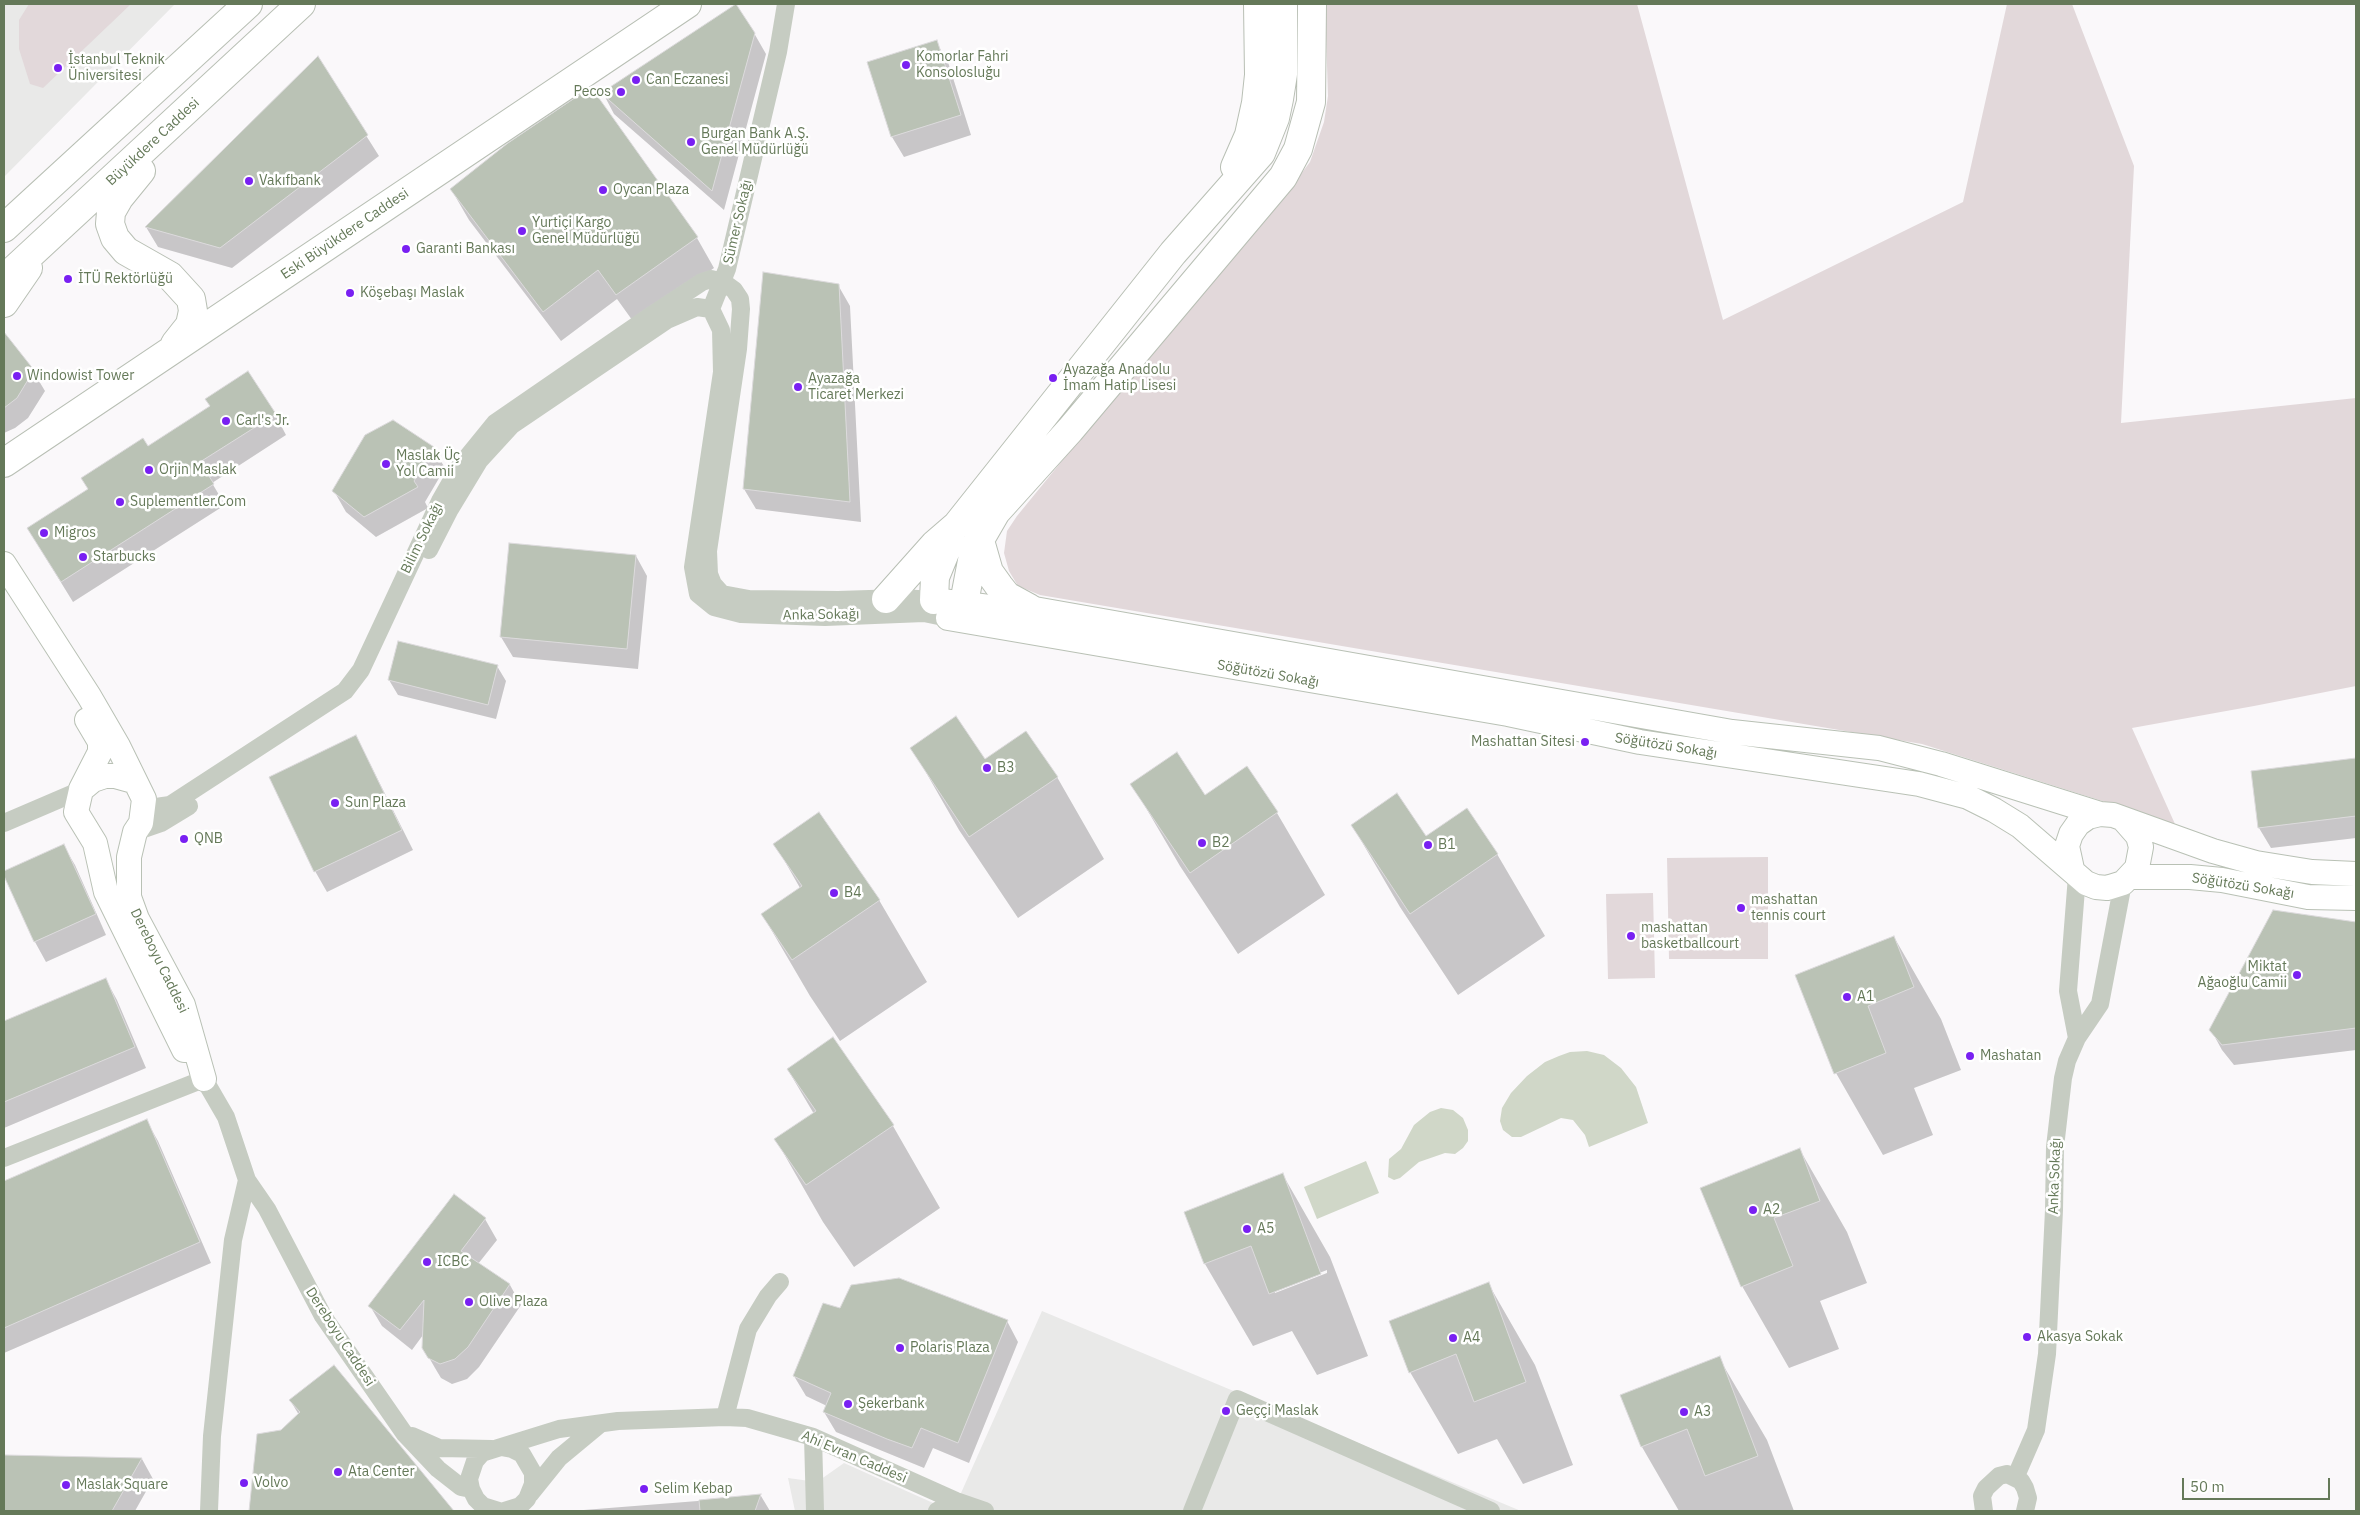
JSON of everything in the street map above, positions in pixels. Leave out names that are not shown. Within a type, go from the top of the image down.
[{"type":"main road","points":[[4,228],[248,4]]},
{"type":"main road","name":"Büyükdere Caddesi","points":[[4,279],[301,4]]},
{"type":"main road","name":"Eski Büyükdere Caddesi","points":[[4,463],[687,4]]},
{"type":"main road","points":[[1217,201],[1249,135],[1253,117],[1259,75],[1258,4]]},
{"type":"main road","points":[[949,607],[970,564],[968,531],[1172,253],[1217,201],[1240,179],[1261,153],[1275,118],[1283,74],[1283,4]]},
{"type":"main road","points":[[886,599],[935,544],[968,531],[996,512],[1070,430],[1283,177],[1298,149],[1311,102],[1312,4]]},
{"type":"main road","points":[[162,134],[155,152],[111,212],[110,224],[114,238],[126,250],[170,276],[191,299],[193,311],[190,325],[170,351]]},
{"type":"main road","points":[[4,302],[46,240]]},
{"type":"main road","points":[[968,531],[999,586],[1007,596],[1029,608]]},
{"type":"street","name":"Sümer Sokağı","points":[[706,589],[709,574],[708,551],[738,349],[740,299],[734,290],[723,282],[778,52],[786,4]]},
{"type":"street","name":"Bilim Sokağı","points":[[138,790],[146,804],[156,807],[170,805],[345,691],[361,670],[440,501],[466,458],[495,422],[560,376],[702,282],[711,279],[723,282]]},
{"type":"street","points":[[706,589],[693,567],[722,372],[721,330],[711,310],[723,282]]},
{"type":"street","name":"Bilim Sokağı","points":[[135,832],[161,822],[192,804],[350,700],[358,692],[370,672],[410,587],[454,502],[479,461],[504,433],[667,320],[697,307],[711,310]]},
{"type":"street","points":[[4,564],[94,705],[118,746],[138,790]]},
{"type":"street","points":[[4,588],[100,742],[100,752],[81,790],[76,812],[82,824],[90,833],[98,855],[106,892],[190,1063],[204,1079],[4,1158]]},
{"type":"street","name":"Anka Sokağı","points":[[706,589],[749,599],[886,599],[949,607]]},
{"type":"street","name":"Anka Sokağı","points":[[706,589],[714,606],[740,614],[824,617],[924,613],[949,607]]},
{"type":"street","name":"Söğütözü Sokağı","points":[[949,607],[1029,608],[1433,677],[1620,714],[1732,732],[1879,748],[1941,764],[2100,814],[2113,815],[2213,851],[2256,863],[2312,872],[2356,874]]},
{"type":"street","name":"Söğütözü Sokağı","points":[[949,607],[1508,714],[1640,742],[1919,784],[1968,797],[1994,810],[2020,826],[2074,873],[2096,887],[2107,888],[2126,880],[2190,877],[2222,880],[2308,896],[2356,898]]},
{"type":"street","points":[[4,823],[81,790],[93,780],[105,776],[138,790]]},
{"type":"street","name":"Dereboyu Caddesi","points":[[138,790],[141,823],[135,832],[129,857],[129,897],[140,926],[183,1006],[204,1079],[226,1117],[247,1180],[267,1209],[323,1316],[404,1433],[438,1470],[483,1506],[499,1511]]},
{"type":"street","points":[[2077,1038],[2068,991],[2074,873],[2068,858],[2067,846],[2071,834],[2078,824],[2088,817],[2100,814]]},
{"type":"street","points":[[2124,820],[2132,827],[2141,847],[2140,858],[2126,880]]},
{"type":"street","points":[[90,833],[108,838],[135,832]]},
{"type":"street","name":"Anka Sokağı","points":[[2016,1476],[2036,1430],[2047,1354],[2055,1146],[2066,1061],[2077,1038],[2100,1004],[2126,880]]},
{"type":"street","points":[[209,1511],[212,1436],[232,1249],[247,1180]]},
{"type":"street","points":[[725,1417],[748,1329],[768,1296],[780,1282]]},
{"type":"street","points":[[1192,1511],[1238,1399],[1491,1511]]},
{"type":"street","name":"Ahi Evran Caddesi","points":[[496,1448],[559,1429],[618,1421],[725,1417],[747,1418],[813,1437],[956,1501],[985,1511]]},
{"type":"street","points":[[504,1511],[520,1506],[528,1501],[559,1458],[600,1424]]},
{"type":"street","points":[[404,1433],[439,1448],[496,1448],[522,1454],[529,1462],[533,1473],[533,1484],[528,1501]]},
{"type":"street","points":[[813,1437],[815,1511]]},
{"type":"street","points":[[475,1500],[469,1479],[475,1460],[496,1448]]},
{"type":"street","points":[[1984,1511],[1982,1503],[1986,1488],[1999,1476],[2007,1474],[2016,1476],[2021,1481],[2025,1507]]},
{"type":"street","points":[[937,1511],[956,1501]]},
{"type":"shaded area","name":"İstanbul Teknik Üniversitesi","points":[[4,4],[175,4],[4,177]]},
{"type":"shaded area","points":[[29,4],[131,4],[43,88],[30,84],[19,49],[19,20]]},
{"type":"shaded area","points":[[1325,4],[1637,4],[1723,320],[1963,202],[2007,4],[2072,4],[2134,166],[2121,423],[2356,398],[2356,686],[2132,728],[2175,824],[1922,744],[1040,595],[1018,586],[1009,571],[1004,553],[1007,531],[1017,516],[1115,396],[1270,215],[1310,162],[1324,122],[1328,96]]},
{"type":"shaded area","points":[[1768,857],[1768,959],[1669,959],[1667,858]]},
{"type":"shaded area","name":"mashattan basketballcourt","points":[[1653,893],[1655,978],[1608,979],[1606,894]]},
{"type":"shaded area","points":[[1587,1051],[1604,1055],[1621,1068],[1636,1087],[1648,1123],[1589,1147],[1585,1135],[1573,1120],[1561,1118],[1521,1137],[1512,1137],[1503,1130],[1500,1121],[1502,1108],[1511,1093],[1527,1076],[1545,1062],[1559,1056],[1570,1052]]},
{"type":"shaded area","points":[[1441,1108],[1453,1110],[1463,1118],[1468,1130],[1468,1141],[1463,1148],[1455,1154],[1445,1153],[1419,1162],[1400,1178],[1394,1180],[1388,1177],[1389,1159],[1401,1149],[1414,1125],[1430,1112]]},
{"type":"shaded area","points":[[1366,1161],[1379,1193],[1317,1219],[1304,1187]]},
{"type":"shaded area","points":[[1042,1311],[1521,1511],[953,1511]]},
{"type":"shaded area","points":[[844,1463],[951,1511],[795,1511],[788,1478],[817,1482]]},
{"type":"building","name":"Burgan Bank A.Ş. Genel Müdürlüğü","points":[[736,4],[755,33],[712,191],[601,93]]},
{"type":"building","points":[[937,40],[961,115],[891,137],[867,62]]},
{"type":"building","name":"Vakıfbank","points":[[318,56],[368,135],[220,248],[145,227]]},
{"type":"building","name":"Oycan Plaza","points":[[591,87],[698,237],[616,295],[598,270],[543,312],[450,189],[508,143]]},
{"type":"building","name":"Ayazağa Ticaret Merkezi","points":[[763,272],[839,284],[850,502],[743,489]]},
{"type":"building","name":"Windowist Tower","points":[[4,332],[34,370],[17,398],[4,408]]},
{"type":"building","name":"Orjin Maslak","points":[[248,371],[276,414],[200,462],[214,484],[61,582],[27,528],[88,489],[81,478],[143,438],[148,446],[210,406],[205,399]]},
{"type":"building","name":"Maslak Üç Yol Camii","points":[[393,420],[434,447],[414,481],[418,487],[364,517],[332,491],[365,435]]},
{"type":"building","points":[[509,543],[636,555],[627,649],[500,637]]},
{"type":"building","points":[[398,641],[498,665],[488,705],[388,680]]},
{"type":"building","name":"B3","points":[[956,716],[985,759],[1026,731],[1058,777],[969,837],[910,748]]},
{"type":"building","name":"Sun Plaza","points":[[356,735],[402,830],[314,872],[269,777]]},
{"type":"building","name":"B2","points":[[1177,752],[1205,795],[1247,766],[1278,812],[1190,873],[1130,784]]},
{"type":"building","points":[[2356,758],[2356,816],[2258,828],[2251,771]]},
{"type":"building","name":"B1","points":[[1397,793],[1426,836],[1467,808],[1498,854],[1410,914],[1351,825]]},
{"type":"building","name":"B4","points":[[819,812],[880,900],[792,960],[761,914],[802,886],[773,844]]},
{"type":"building","points":[[64,844],[96,914],[34,942],[4,876],[4,871]]},
{"type":"building","name":"Miktat Ağaoğlu Camii","points":[[2273,910],[2356,922],[2356,1028],[2222,1045],[2209,1030]]},
{"type":"building","name":"A1","points":[[1894,936],[1914,987],[1868,1006],[1886,1053],[1834,1074],[1795,975]]},
{"type":"building","points":[[106,978],[135,1047],[4,1102],[4,1021]]},
{"type":"building","points":[[833,1037],[894,1125],[806,1185],[774,1139],[816,1111],[787,1069]]},
{"type":"building","points":[[147,1119],[200,1242],[4,1328],[4,1181]]},
{"type":"building","name":"A2","points":[[1800,1148],[1820,1201],[1774,1218],[1793,1266],[1741,1287],[1700,1188]]},
{"type":"building","name":"A5","points":[[1283,1173],[1321,1274],[1269,1294],[1251,1246],[1204,1264],[1184,1212]]},
{"type":"building","points":[[454,1194],[486,1218],[461,1251],[510,1284],[468,1347],[455,1359],[440,1364],[428,1358],[422,1348],[424,1300],[400,1330],[368,1306]]},
{"type":"building","name":"Polaris Plaza","points":[[899,1278],[1008,1320],[958,1443],[921,1428],[912,1448],[887,1439],[823,1412],[831,1393],[793,1376],[823,1303],[840,1308],[851,1285]]},
{"type":"building","name":"A4","points":[[1489,1282],[1526,1382],[1474,1402],[1456,1354],[1409,1373],[1389,1321]]},
{"type":"building","name":"A3","points":[[1720,1356],[1758,1456],[1705,1476],[1687,1429],[1641,1447],[1620,1395]]},
{"type":"building","name":"Ata Center","points":[[334,1365],[454,1511],[249,1511],[257,1434],[281,1430],[300,1412],[289,1400]]},
{"type":"building","name":"Maslak Square","points":[[4,1455],[142,1458],[112,1511],[4,1511]]},
{"type":"building","points":[[761,1494],[755,1511],[700,1511],[699,1500]]},
{"type":"place","name":"Komorlar Fahri Konsolosluğu","points":[[906,65]]},
{"type":"place","name":"İstanbul Teknik Üniversitesi","points":[[58,68]]},
{"type":"place","name":"Can Eczanesi","points":[[636,80]]},
{"type":"place","name":"Pecos","points":[[621,92]]},
{"type":"place","name":"Burgan Bank A.Ş. Genel Müdürlüğü","points":[[691,142]]},
{"type":"place","name":"Vakıfbank","points":[[249,181]]},
{"type":"place","name":"Oycan Plaza","points":[[603,190]]},
{"type":"place","name":"Yurtiçi Kargo Genel Müdürlüğü","points":[[522,231]]},
{"type":"place","name":"Garanti Bankası","points":[[406,249]]},
{"type":"place","name":"İTÜ Rektörlüğü","points":[[68,279]]},
{"type":"place","name":"Köşebaşı Maslak","points":[[350,293]]},
{"type":"place","name":"Windowist Tower","points":[[17,376]]},
{"type":"place","name":"Ayazağa Anadolu İmam Hatip Lisesi","points":[[1053,378]]},
{"type":"place","name":"Ayazağa Ticaret Merkezi","points":[[798,387]]},
{"type":"place","name":"Carl's Jr.","points":[[226,421]]},
{"type":"place","name":"Maslak Üç Yol Camii","points":[[386,464]]},
{"type":"place","name":"Orjin Maslak","points":[[149,470]]},
{"type":"place","name":"Suplementler.Com","points":[[120,502]]},
{"type":"place","name":"Migros","points":[[44,533]]},
{"type":"place","name":"Starbucks","points":[[83,557]]},
{"type":"place","name":"Mashattan Sitesi","points":[[1585,742]]},
{"type":"place","name":"B3","points":[[987,768]]},
{"type":"place","name":"Sun Plaza","points":[[335,803]]},
{"type":"place","name":"QNB","points":[[184,839]]},
{"type":"place","name":"B2","points":[[1202,843]]},
{"type":"place","name":"B1","points":[[1428,845]]},
{"type":"place","name":"B4","points":[[834,893]]},
{"type":"place","name":"mashattan tennis court","points":[[1741,908]]},
{"type":"place","name":"mashattan basketballcourt","points":[[1631,936]]},
{"type":"place","name":"Miktat Ağaoğlu Camii","points":[[2297,975]]},
{"type":"place","name":"A1","points":[[1847,997]]},
{"type":"place","name":"Mashatan","points":[[1970,1056]]},
{"type":"place","name":"A2","points":[[1753,1210]]},
{"type":"place","name":"A5","points":[[1247,1229]]},
{"type":"place","name":"ICBC","points":[[427,1262]]},
{"type":"place","name":"Olive Plaza","points":[[469,1302]]},
{"type":"place","name":"Akasya Sokak","points":[[2027,1337]]},
{"type":"place","name":"A4","points":[[1453,1338]]},
{"type":"place","name":"Polaris Plaza","points":[[900,1348]]},
{"type":"place","name":"Şekerbank","points":[[848,1404]]},
{"type":"place","name":"Geççi Maslak","points":[[1226,1411]]},
{"type":"place","name":"A3","points":[[1684,1412]]},
{"type":"place","name":"Ata Center","points":[[338,1472]]},
{"type":"place","name":"Volvo","points":[[244,1483]]},
{"type":"place","name":"Maslak Square","points":[[66,1485]]},
{"type":"place","name":"Selim Kebap","points":[[644,1489]]}]
